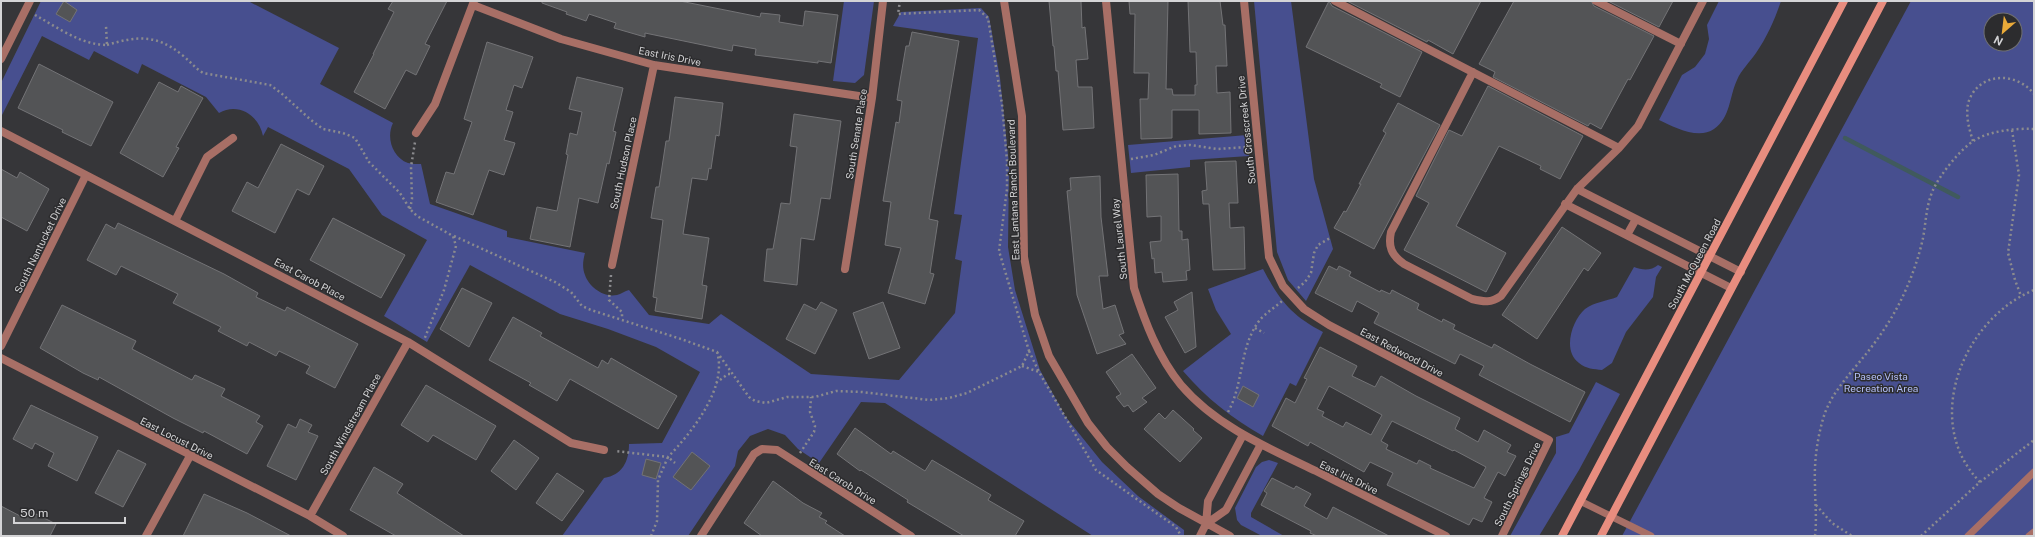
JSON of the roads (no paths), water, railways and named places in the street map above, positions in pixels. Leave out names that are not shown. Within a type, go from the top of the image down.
[{"type":"main road","name":"South McQueen Road","points":[[1562,536],[1844,1]]},
{"type":"main road","points":[[1601,536],[1883,1]]},
{"type":"street","points":[[1,59],[30,1]]},
{"type":"street","name":"South Senate Place","points":[[845,269],[872,98],[883,1]]},
{"type":"street","name":"East Lantana Ranch Boulevard","points":[[1004,1],[1022,116],[1024,257],[1035,315],[1049,356],[1088,423],[1107,447],[1127,467],[1158,494],[1206,524],[1230,536]]},
{"type":"street","name":"South Laurel Way","points":[[1106,1],[1134,288],[1146,323],[1159,352],[1181,385],[1210,412],[1243,435]]},
{"type":"street","name":"South Crosscreek Drive","points":[[1244,1],[1269,257]]},
{"type":"street","points":[[1334,1],[1620,148]]},
{"type":"street","points":[[1596,1],[1681,44]]},
{"type":"street","points":[[1473,72],[1391,232],[1389,241],[1391,252],[1396,259],[1404,264],[1472,299],[1482,302],[1493,302],[1501,296],[1577,189],[1620,148],[1640,121],[1703,1]]},
{"type":"street","points":[[416,133],[435,104],[473,3]]},
{"type":"street","name":"East Iris Drive","points":[[473,3],[561,40],[654,65],[872,98]]},
{"type":"street","name":"South Hudson Place","points":[[612,266],[654,65]]},
{"type":"street","name":"East Carob Place","points":[[1,131],[408,342],[571,442],[604,450]]},
{"type":"street","points":[[176,221],[207,157],[233,138]]},
{"type":"street","name":"South Nantucket Drive","points":[[1,346],[86,175]]},
{"type":"street","points":[[1577,189],[1741,272]]},
{"type":"street","points":[[1566,204],[1731,288]]},
{"type":"street","points":[[1627,235],[1636,219]]},
{"type":"street","name":"East Redwood Drive","points":[[1269,257],[1283,286],[1304,309],[1329,325],[1549,440]]},
{"type":"street","name":"South Windstream Place","points":[[310,516],[408,342]]},
{"type":"street","name":"East Locust Drive","points":[[1,358],[190,456],[310,516],[343,536]]},
{"type":"street","points":[[1200,536],[1206,524],[1208,501],[1243,435]]},
{"type":"street","name":"East Iris Drive","points":[[1243,435],[1446,536]]},
{"type":"street","name":"South Springs Drive","points":[[1502,536],[1549,440]]},
{"type":"street","points":[[1206,524],[1226,510],[1261,444]]},
{"type":"street","name":"East Carob Drive","points":[[701,536],[754,454],[762,449],[777,450],[911,536]]},
{"type":"street","points":[[146,536],[190,456]]},
{"type":"lane","points":[[1968,536],[2034,472]]},
{"type":"lane","points":[[1580,501],[1650,536]]},
{"type":"lane","points":[[2029,536],[2034,532]]},
{"type":"waterway","points":[[1845,138],[1958,197]]},
{"type":"park label","name":"Paseo Vista Recreation Area","points":[[1881,382]]}]
